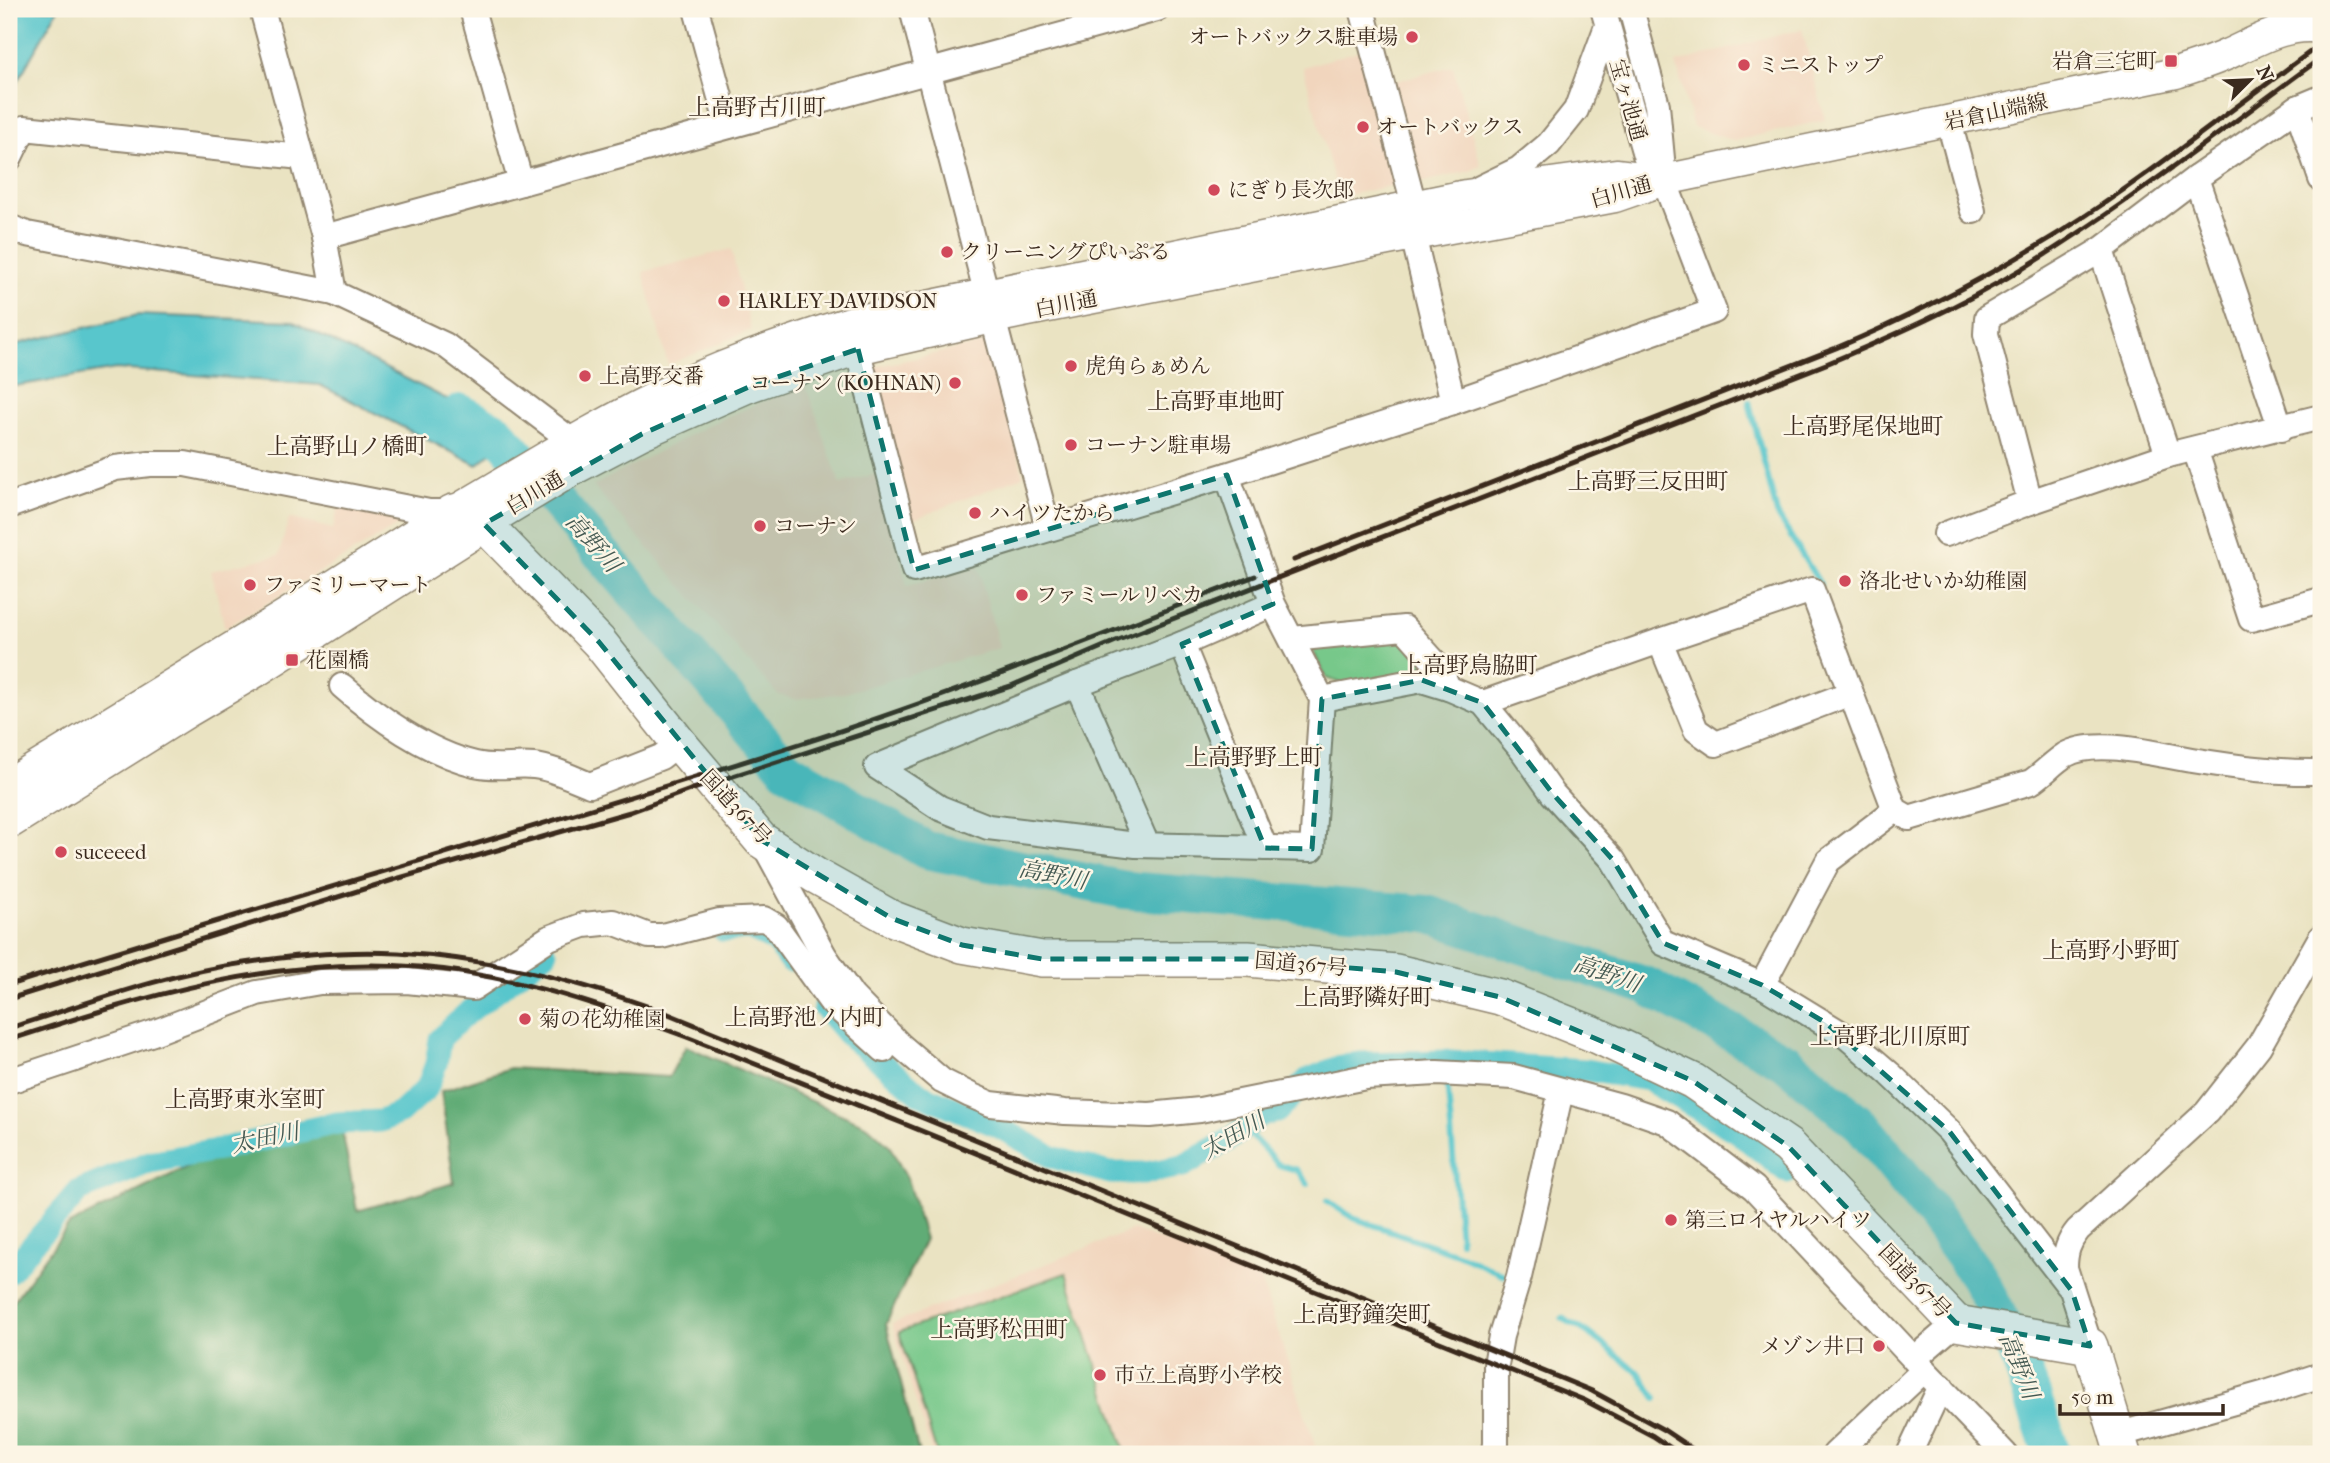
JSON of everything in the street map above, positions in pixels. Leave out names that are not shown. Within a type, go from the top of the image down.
[{"type":"highway","name":"国道367号","points":[[477,513],[599,642],[761,840],[816,876],[891,918],[962,945],[1042,959],[1248,959],[1396,972],[1500,997],[1598,1036],[1693,1081],[1788,1146],[1960,1325],[2080,1345]]},
{"type":"highway","name":"白川通","points":[[9,787],[334,588],[477,513]]},
{"type":"highway","name":"白川通","points":[[9,821],[256,669],[477,513]]},
{"type":"highway","points":[[2080,1345],[2120,1445]]},
{"type":"main road","name":"岩倉山端線","points":[[1664,180],[2176,73],[2227,55],[2281,21],[2321,28]]},
{"type":"main road","name":"白川通","points":[[1414,220],[1466,195],[1616,174],[1664,180]]},
{"type":"main road","name":"白川通","points":[[477,513],[676,386],[791,341],[854,335],[1414,220],[1615,197],[1664,180]]},
{"type":"street","points":[[262,9],[324,237],[334,293]]},
{"type":"street","points":[[472,9],[521,183]]},
{"type":"street","points":[[696,9],[728,126]]},
{"type":"street","points":[[912,9],[1048,528]]},
{"type":"street","points":[[1362,9],[1414,220],[1453,402]]},
{"type":"street","name":"宝ヶ池通","points":[[1631,9],[1657,105],[1664,180]]},
{"type":"street","points":[[324,237],[1148,10]]},
{"type":"street","points":[[1466,195],[1519,169],[1549,144],[1576,110],[1605,17]]},
{"type":"street","name":"宝ヶ池通","points":[[1605,17],[1645,155],[1664,180]]},
{"type":"street","points":[[2030,502],[1986,334],[1987,318],[2101,250],[2196,178],[2297,108],[2321,98]]},
{"type":"street","points":[[2297,108],[2321,179]]},
{"type":"street","points":[[1949,122],[1973,211]]},
{"type":"street","points":[[9,159],[24,128],[301,157]]},
{"type":"street","points":[[2196,178],[2281,429]]},
{"type":"street","points":[[854,335],[914,570],[1227,475],[1453,402],[1714,311],[1664,180]]},
{"type":"street","points":[[9,227],[27,234],[334,293],[445,345],[565,455]]},
{"type":"street","points":[[2101,250],[2168,456]]},
{"type":"street","points":[[1946,534],[2030,502],[2168,456],[2321,417]]},
{"type":"street","points":[[2195,449],[2251,619],[2321,600]]},
{"type":"street","points":[[9,506],[115,468],[185,464],[429,512],[477,513]]},
{"type":"street","points":[[1227,475],[1273,604],[1322,699],[1312,849],[1147,845],[989,827],[940,808],[877,768],[1077,684],[1182,644],[1273,604]]},
{"type":"street","points":[[1483,703],[1812,590],[1895,810],[1909,818],[2031,782],[2065,755],[2094,747],[2116,747],[2193,761],[2287,773],[2321,772]]},
{"type":"street","points":[[1292,639],[1404,628],[1440,667],[1448,688]]},
{"type":"street","points":[[1660,640],[1696,730],[1716,744],[1851,693]]},
{"type":"street","points":[[1182,644],[1265,848]]},
{"type":"street","points":[[1322,699],[1422,680],[1483,703],[1522,750],[1553,794],[1613,860],[1663,943],[1762,985],[1847,1037],[1949,1131],[2072,1291]]},
{"type":"street","points":[[1077,684],[1147,845]]},
{"type":"street","points":[[342,686],[371,712],[427,745],[474,764],[503,768],[533,766],[590,785],[661,757],[679,743]]},
{"type":"street","points":[[1762,985],[1828,861],[1895,810]]},
{"type":"street","points":[[761,840],[824,955],[852,996],[901,1046],[942,1081],[991,1104],[1065,1112],[1150,1115],[1200,1111],[1366,1077],[1437,1073],[1514,1077],[1622,1106],[1667,1122],[1754,1188],[2005,1454]]},
{"type":"street","points":[[9,1082],[153,1033],[257,993],[320,982],[407,981],[473,988],[549,938],[584,925],[614,922],[649,936],[662,936],[719,921],[764,919],[776,926],[831,1002],[932,1094],[981,1112],[991,1104]]},
{"type":"street","points":[[2080,1345],[2072,1291],[2065,1268],[2065,1256],[2070,1240],[2077,1230],[2207,1112],[2259,1046],[2321,937]]},
{"type":"street","points":[[1494,1454],[1496,1365],[1561,1091]]},
{"type":"street","points":[[1835,1454],[1927,1372],[1960,1325]]},
{"type":"street","points":[[1909,1454],[1927,1372]]},
{"type":"street","points":[[2120,1445],[2321,1374]]},
{"type":"highlighted area","points":[[858,349],[914,570],[1227,475],[1273,604],[1182,644],[1265,848],[1312,849],[1322,699],[1422,680],[1483,703],[1553,794],[1613,860],[1663,943],[1762,985],[1826,1023],[1949,1131],[2072,1291],[2090,1346],[1956,1323],[1788,1146],[1693,1081],[1500,997],[1396,972],[1248,959],[1042,959],[962,945],[891,918],[761,840],[599,642],[484,524],[642,434],[749,387]]},
{"type":"shaded area","points":[[1802,29],[1825,120],[1734,141],[1693,127],[1676,63]]},
{"type":"shaded area","points":[[1365,49],[1399,184],[1339,197],[1303,67]]},
{"type":"shaded area","points":[[1453,66],[1481,166],[1419,183],[1390,83]]},
{"type":"shaded area","points":[[731,249],[751,330],[668,365],[643,272]]},
{"type":"shaded area","points":[[994,341],[1023,476],[909,521],[870,368]]},
{"type":"shaded area","name":"コーナン","points":[[806,386],[840,484],[879,473],[907,586],[978,566],[999,648],[845,693],[795,699],[778,695],[593,486],[713,423]]},
{"type":"shaded area","points":[[339,505],[406,521],[225,628],[211,571],[279,555],[289,518],[333,529]]},
{"type":"shaded area","name":"市立上高野小学校","points":[[1133,1230],[1260,1277],[1318,1454],[932,1454],[892,1324]]},
{"type":"green space","points":[[1400,636],[1425,664],[1424,671],[1346,685],[1326,678],[1313,651],[1316,646]]},
{"type":"green space","points":[[686,1046],[868,1126],[889,1145],[907,1179],[925,1239],[886,1324],[919,1454],[9,1454],[9,1307],[69,1225],[199,1161],[340,1119],[357,1211],[454,1183],[441,1091],[510,1068],[669,1077]]},
{"type":"green space","points":[[1066,1273],[1126,1454],[937,1454],[899,1332]]},
{"type":"water","points":[[19,9],[58,9],[9,97],[9,33]]},
{"type":"water","points":[[138,315],[292,321],[514,433],[477,465],[320,385],[116,369],[9,387],[9,346]]},
{"type":"waterway","points":[[1749,402],[1777,514],[1820,584]]},
{"type":"waterway","name":"高野川","points":[[461,413],[497,432],[787,769],[926,850],[1125,890],[1427,914],[1647,986],[1786,1062],[1862,1126],[1923,1201],[1978,1276],[2019,1357],[2052,1454]]},
{"type":"waterway","name":"太田川","points":[[724,931],[749,929],[775,941],[789,961]]},
{"type":"waterway","name":"太田川","points":[[9,1272],[79,1191],[150,1162],[337,1123],[381,1121],[400,1113],[427,1088],[436,1064],[440,1039],[465,1015],[546,953]]},
{"type":"waterway","name":"太田川","points":[[824,1007],[848,1035],[920,1094],[997,1126],[1052,1157],[1110,1173],[1146,1173],[1183,1166],[1229,1140],[1261,1115],[1277,1112],[1307,1080],[1341,1066],[1359,1063],[1450,1061],[1585,1070],[1648,1080],[1737,1132],[1787,1172]]},
{"type":"waterway","points":[[1447,1079],[1460,1241]]},
{"type":"waterway","points":[[1244,1128],[1279,1165],[1297,1170],[1308,1184]]},
{"type":"waterway","points":[[1327,1201],[1353,1218],[1460,1255],[1504,1275]]},
{"type":"waterway","points":[[1562,1318],[1587,1332],[1639,1373],[1656,1398]]},
{"type":"railway","points":[[1294,560],[1836,348],[1951,294],[2007,264],[2095,209],[2321,44]]},
{"type":"railway","points":[[9,999],[396,879],[630,812],[1011,686],[1116,641],[1826,364],[1974,296],[2061,245],[2321,58]]},
{"type":"railway","points":[[9,985],[877,719],[1255,576]]},
{"type":"railway","points":[[9,1028],[184,974],[263,960],[321,954],[379,952],[432,956],[501,966],[568,981],[666,1013],[1592,1391],[1664,1430],[1700,1454]]},
{"type":"railway","points":[[9,1040],[159,995],[261,973],[313,967],[418,967],[520,983],[652,1024],[902,1123],[1584,1400],[1653,1436],[1680,1454]]},
{"type":"place","name":"オートバックス駐車場","points":[[1412,37]]},
{"type":"place","name":"岩倉三宅町","points":[[2171,61]]},
{"type":"place","name":"ミニストップ","points":[[1744,65]]},
{"type":"place","name":"オートバックス","points":[[1363,127]]},
{"type":"place","name":"にぎり長次郎","points":[[1214,190]]},
{"type":"place","name":"クリーニングぴいぷる","points":[[947,252]]},
{"type":"place","name":"HARLEY-DAVIDSON","points":[[724,301]]},
{"type":"place","name":"虎角らぁめん","points":[[1071,366]]},
{"type":"place","name":"上高野交番","points":[[585,376]]},
{"type":"place","name":"コーナン (KOHNAN)","points":[[955,383]]},
{"type":"place","name":"コーナン駐車場","points":[[1071,445]]},
{"type":"place","name":"ハイツたから","points":[[975,513]]},
{"type":"place","name":"コーナン","points":[[760,526]]},
{"type":"place","name":"洛北せいか幼稚園","points":[[1845,581]]},
{"type":"place","name":"ファミリーマート","points":[[250,585]]},
{"type":"place","name":"ファミールリベカ","points":[[1022,595]]},
{"type":"place","name":"花園橋","points":[[292,660]]},
{"type":"place","name":"suceeed","points":[[61,852]]},
{"type":"place","name":"菊の花幼稚園","points":[[525,1019]]},
{"type":"place","name":"第三ロイヤルハイツ","points":[[1671,1220]]},
{"type":"place","name":"メゾン井口","points":[[1879,1346]]},
{"type":"place","name":"市立上高野小学校","points":[[1100,1375]]},
{"type":"district","name":"上高野古川町","points":[[757,107]]},
{"type":"district","name":"上高野車地町","points":[[1216,401]]},
{"type":"district","name":"上高野尾保地町","points":[[1863,426]]},
{"type":"district","name":"上高野山ノ橋町","points":[[347,446]]},
{"type":"district","name":"上高野三反田町","points":[[1648,481]]},
{"type":"district","name":"上高野鳥脇町","points":[[1469,665]]},
{"type":"district","name":"上高野野上町","points":[[1254,757]]},
{"type":"district","name":"上高野小野町","points":[[2111,950]]},
{"type":"district","name":"上高野隣好町","points":[[1364,997]]},
{"type":"district","name":"上高野池ノ内町","points":[[805,1017]]},
{"type":"district","name":"上高野北川原町","points":[[1890,1036]]},
{"type":"district","name":"上高野東氷室町","points":[[245,1099]]},
{"type":"district","name":"上高野鐘突町","points":[[1362,1314]]},
{"type":"district","name":"上高野松田町","points":[[999,1329]]}]
